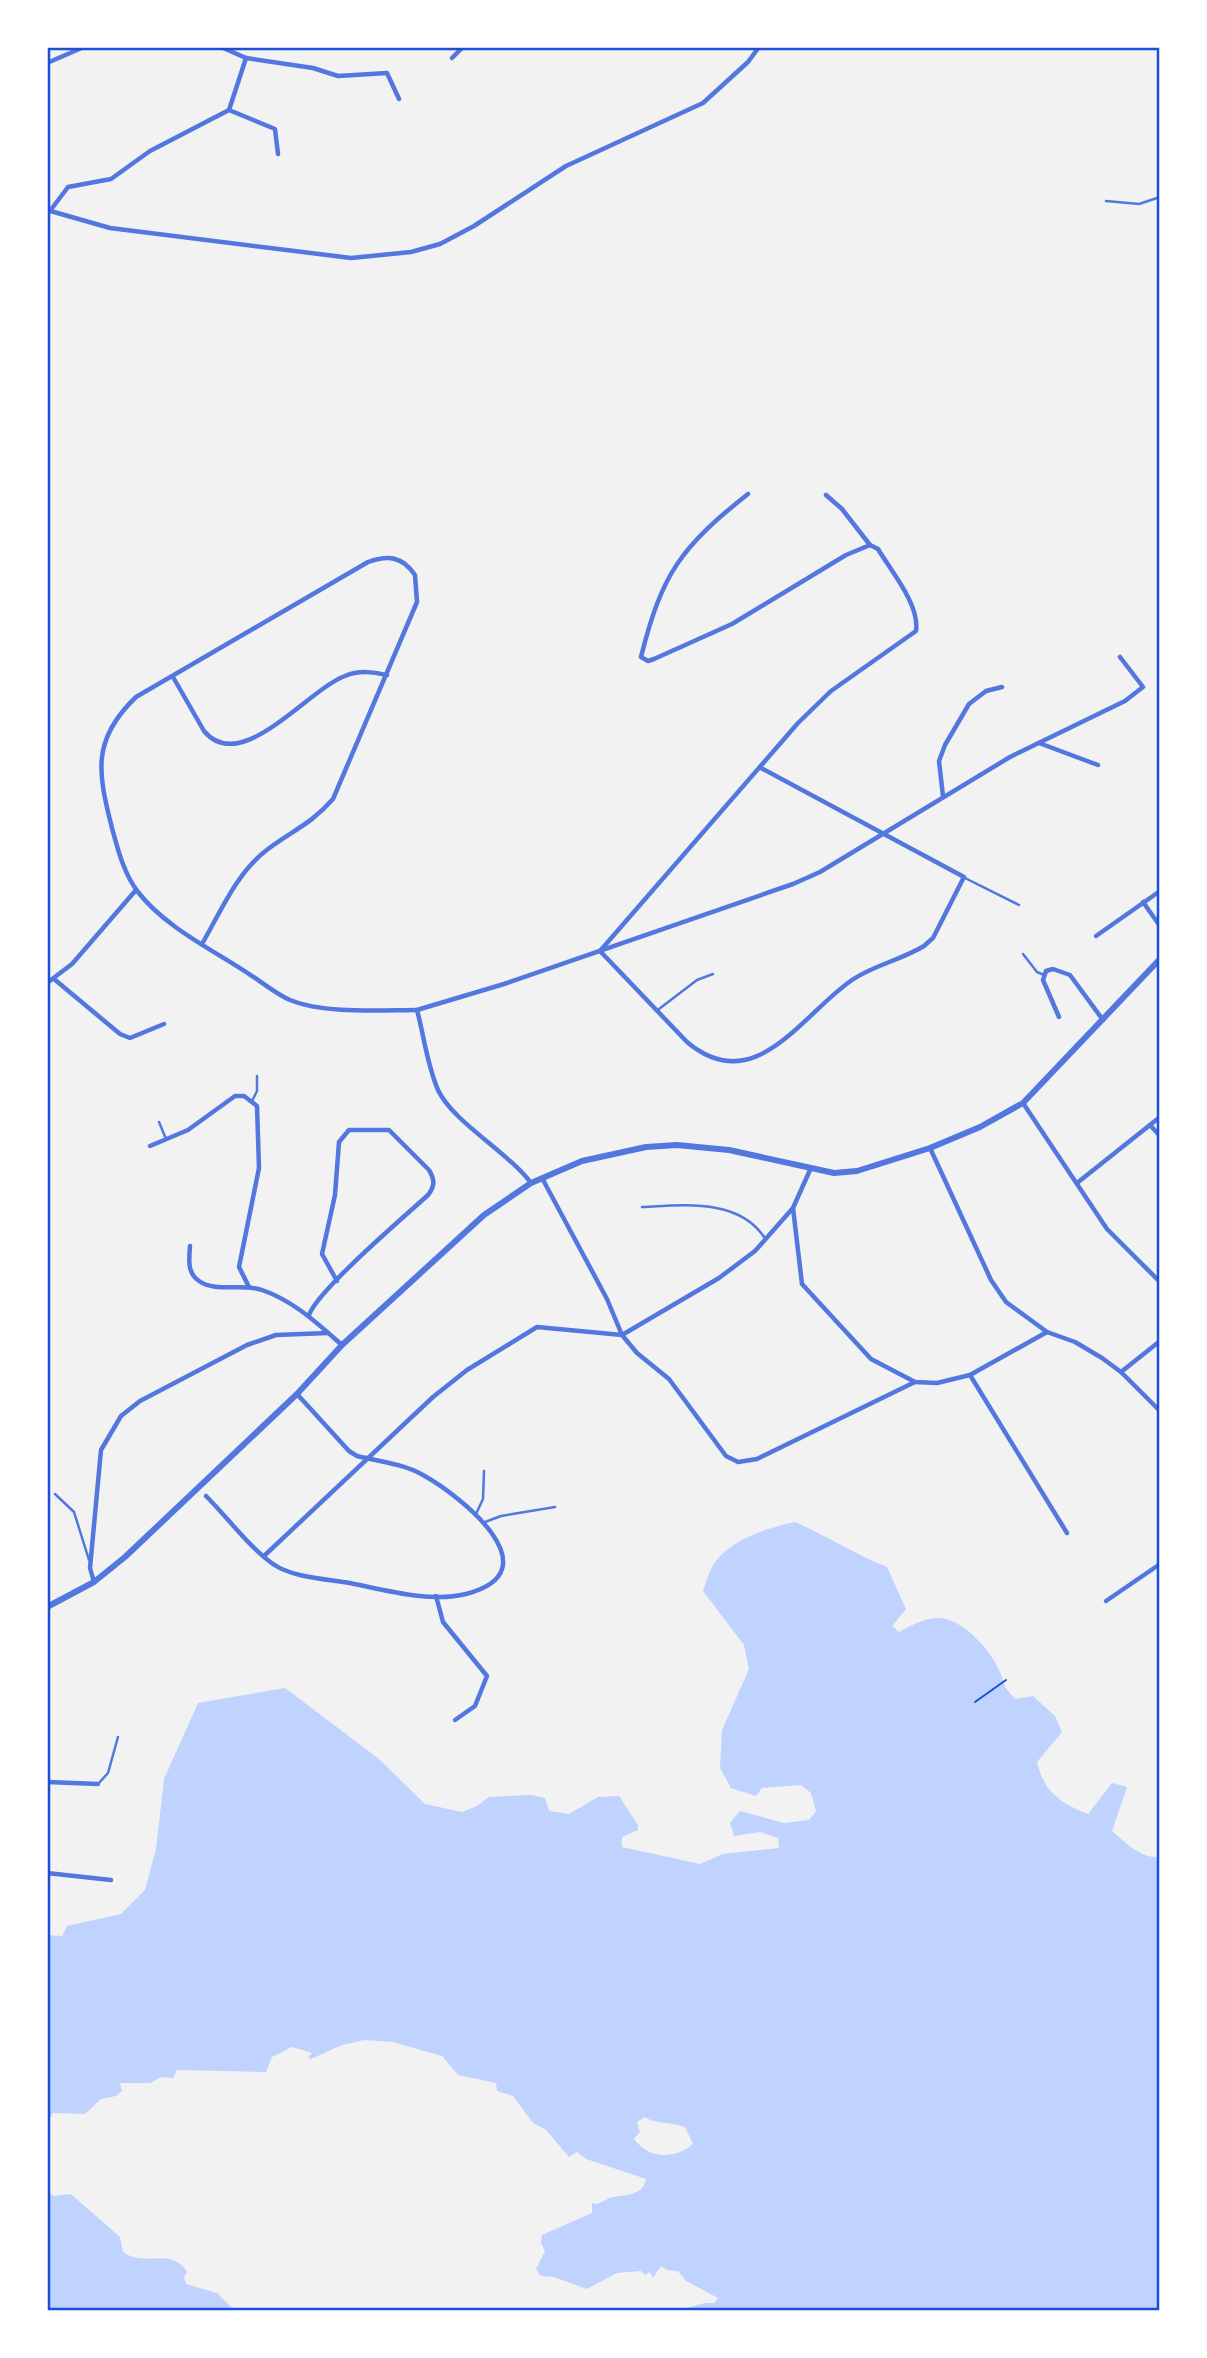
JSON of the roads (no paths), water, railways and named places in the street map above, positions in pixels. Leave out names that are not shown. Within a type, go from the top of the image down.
[{"type":"street","points":[[47,63],[84,47]]},
{"type":"street","points":[[221,47],[246,58],[313,68],[338,76],[387,73],[399,99]]},
{"type":"street","points":[[452,58],[463,47]]},
{"type":"street","points":[[246,58],[229,110],[150,151],[111,179],[68,187],[48,211],[110,228],[351,258],[411,252],[440,244],[474,226],[566,166],[703,103],[748,62],[759,47]]},
{"type":"street","points":[[229,110],[275,129],[278,154]]},
{"type":"street","points":[[748,494],[710,524],[678,559],[654,606],[641,657],[648,661],[732,624],[825,567],[870,545]]},
{"type":"street","points":[[600,951],[798,723],[831,691],[916,631],[908,600],[878,549],[870,545],[842,509],[826,495]]},
{"type":"street","points":[[202,943],[248,867],[268,848],[315,820],[333,799],[417,602],[418,584],[411,568],[398,559],[388,557],[368,562],[173,677],[153,685],[125,707],[110,728],[100,755],[103,791],[118,852],[136,890],[149,905],[202,943],[290,1000],[324,1007],[417,1010],[600,951],[793,884],[820,872],[943,796],[1038,743],[1125,701],[1143,687],[1120,657]]},
{"type":"street","points":[[173,677],[204,732],[218,744],[227,746],[252,740],[345,676],[365,671],[387,675]]},
{"type":"street","points":[[943,796],[939,761],[945,745],[969,704],[986,691],[1002,687]]},
{"type":"street","points":[[1038,743],[1098,765]]},
{"type":"street","points":[[600,951],[659,1009],[687,1042],[713,1058],[726,1061],[760,1056],[779,1045],[852,980],[924,946],[933,938],[964,877],[761,768]]},
{"type":"street","points":[[47,983],[72,964],[136,890]]},
{"type":"street","points":[[1096,936],[1160,891]]},
{"type":"street","points":[[1143,902],[1160,926]]},
{"type":"street","points":[[47,1607],[94,1582],[125,1557],[297,1394],[342,1345],[484,1215],[541,1177],[610,1153],[677,1145],[746,1153],[810,1170],[858,1171],[930,1148],[1023,1103],[1160,959]]},
{"type":"street","points":[[1059,1017],[1045,990],[1044,975],[1053,969],[1065,971],[1103,1021]]},
{"type":"street","points":[[54,979],[120,1034],[131,1038],[164,1024]]},
{"type":"street","points":[[417,1010],[439,1091],[450,1106],[531,1183]]},
{"type":"street","points":[[150,1146],[198,1124],[227,1099],[244,1096],[252,1101],[259,1114],[260,1156],[239,1267],[248,1287]]},
{"type":"street","points":[[1023,1103],[1107,1229],[1160,1282]]},
{"type":"street","points":[[1077,1183],[1160,1117]]},
{"type":"street","points":[[1150,1125],[1160,1136]]},
{"type":"street","points":[[309,1315],[317,1300],[337,1281],[433,1189],[433,1178],[429,1170],[389,1130],[349,1130],[339,1142],[335,1195],[322,1254],[337,1281]]},
{"type":"street","points":[[930,1148],[998,1292],[1015,1311],[1047,1332],[1075,1342],[1121,1372],[1160,1410]]},
{"type":"street","points":[[264,1556],[458,1376],[537,1328],[622,1335],[719,1278],[765,1240],[793,1208],[810,1170]]},
{"type":"street","points":[[541,1177],[607,1299],[622,1335],[637,1353],[670,1379],[726,1456],[738,1462],[778,1450],[915,1382]]},
{"type":"street","points":[[793,1208],[802,1284],[871,1359],[915,1382],[937,1383],[970,1375],[1047,1332]]},
{"type":"street","points":[[190,1246],[188,1262],[197,1280],[207,1285],[248,1287],[264,1291],[309,1315],[342,1345]]},
{"type":"street","points":[[94,1582],[91,1563],[101,1450],[108,1433],[121,1416],[140,1401],[247,1345],[276,1335],[328,1333]]},
{"type":"street","points":[[1121,1372],[1160,1341]]},
{"type":"street","points":[[970,1375],[1067,1533]]},
{"type":"street","points":[[206,1496],[264,1556],[287,1571],[393,1591],[436,1596],[464,1594],[491,1583],[499,1574],[502,1551],[485,1522],[421,1473],[349,1451],[297,1394]]},
{"type":"street","points":[[1106,1601],[1160,1564]]},
{"type":"street","points":[[436,1596],[443,1622],[487,1676],[475,1706],[456,1720]]},
{"type":"street","points":[[47,1782],[98,1784]]},
{"type":"street","points":[[47,1873],[111,1880]]},
{"type":"lane","points":[[1106,201],[1139,204],[1160,197]]},
{"type":"lane","points":[[964,877],[1018,905]]},
{"type":"lane","points":[[1023,954],[1037,972],[1044,975]]},
{"type":"lane","points":[[659,1009],[696,981],[713,974]]},
{"type":"lane","points":[[252,1101],[257,1091],[257,1076]]},
{"type":"lane","points":[[159,1122],[166,1139]]},
{"type":"lane","points":[[642,1207],[678,1205],[725,1209],[756,1223],[765,1240]]},
{"type":"lane","points":[[475,1514],[482,1499],[484,1471]]},
{"type":"lane","points":[[55,1494],[74,1512],[91,1563]]},
{"type":"lane","points":[[485,1522],[501,1516],[555,1507]]},
{"type":"lane","points":[[98,1784],[108,1773],[118,1737]]},
{"type":"water","points":[[795,1522],[887,1567],[906,1609],[892,1626],[899,1632],[921,1621],[940,1618],[954,1622],[970,1633],[985,1648],[996,1664],[1007,1689],[1016,1699],[1033,1696],[1055,1716],[1062,1732],[1037,1762],[1049,1789],[1061,1801],[1088,1814],[1112,1783],[1127,1787],[1112,1831],[1140,1853],[1160,1857],[1160,2311],[675,2311],[714,2303],[718,2298],[686,2281],[678,2271],[667,2270],[661,2266],[653,2278],[650,2272],[645,2275],[641,2271],[617,2273],[587,2289],[554,2277],[541,2276],[536,2269],[545,2251],[541,2243],[542,2235],[592,2213],[592,2203],[597,2204],[638,2191],[646,2179],[586,2159],[577,2152],[569,2157],[546,2130],[533,2123],[513,2096],[497,2091],[496,2083],[458,2075],[442,2056],[393,2042],[364,2040],[342,2045],[311,2059],[308,2057],[312,2053],[292,2047],[272,2057],[266,2072],[177,2070],[173,2078],[161,2077],[150,2083],[120,2083],[122,2091],[116,2096],[101,2099],[85,2114],[53,2113],[47,2123],[47,1935],[62,1936],[67,1926],[121,1914],[145,1890],[156,1849],[164,1779],[198,1703],[285,1688],[379,1759],[425,1804],[462,1812],[489,1797],[532,1795],[545,1798],[549,1811],[569,1814],[598,1797],[619,1796],[638,1825],[638,1830],[622,1837],[622,1847],[700,1864],[723,1854],[779,1848],[778,1838],[760,1832],[734,1836],[730,1823],[740,1811],[784,1823],[809,1820],[816,1811],[811,1793],[801,1785],[762,1788],[756,1796],[731,1788],[720,1768],[722,1730],[749,1669],[744,1645],[703,1591],[713,1565],[729,1548],[761,1531]],"holes":[[[645,2117],[685,2127],[693,2144],[671,2155],[647,2151],[634,2139],[640,2132],[637,2122]]]},
{"type":"water","points":[[47,2191],[53,2196],[71,2194],[120,2237],[123,2252],[140,2258],[166,2258],[181,2264],[187,2272],[184,2277],[186,2284],[217,2293],[235,2311],[47,2311]]}]
